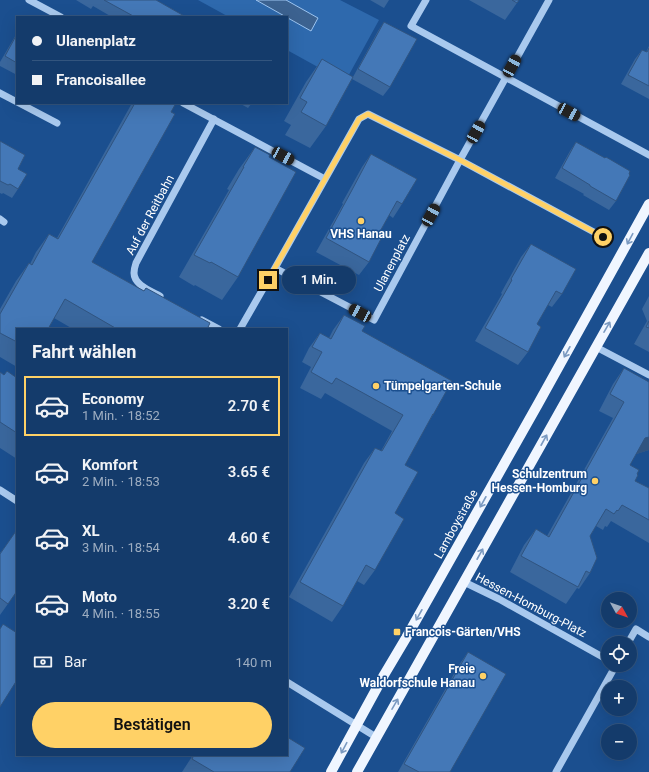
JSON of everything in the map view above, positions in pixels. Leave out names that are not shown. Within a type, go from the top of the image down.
[{"type":"main road","name":"Lamboystraße","points":[[331,772],[649,204]]},
{"type":"main road","points":[[357,772],[649,253]]},
{"type":"street","points":[[29,0],[59,16]]},
{"type":"street","points":[[426,0],[411,26],[649,155]]},
{"type":"street","name":"Ulanenplatz","points":[[275,268],[374,320],[460,160],[549,0]]},
{"type":"street","points":[[0,93],[16,101]]},
{"type":"street","points":[[22,104],[57,123]]},
{"type":"street","points":[[185,104],[325,179]]},
{"type":"street","points":[[241,328],[359,119],[368,114],[460,160],[603,237]]},
{"type":"street","name":"Auf der Reitbahn","points":[[164,298],[139,283],[134,272],[136,263],[214,119]]},
{"type":"street","points":[[198,318],[216,328]]},
{"type":"street","points":[[596,347],[649,375]]},
{"type":"street","points":[[0,490],[16,500]]},
{"type":"street","name":"Hessen-Homburg-Platz","points":[[464,582],[499,599],[601,656]]},
{"type":"street","points":[[632,636],[636,629],[649,637]]},
{"type":"street","points":[[556,772],[612,672]]},
{"type":"street","points":[[288,683],[376,737]]},
{"type":"shaded area","points":[[198,0],[340,0],[379,20],[345,82],[288,51],[288,16],[227,16]]},
{"type":"shaded area","points":[[256,0],[286,0],[318,18],[311,31],[288,18],[288,16],[284,16]]},
{"type":"building","points":[[104,0],[156,0],[184,16],[133,16]]},
{"type":"building","points":[[512,0],[519,0],[517,3]]},
{"type":"building","points":[[384,22],[417,39],[390,87],[358,69]]},
{"type":"building","points":[[16,36],[16,62],[5,56]]},
{"type":"building","points":[[649,48],[649,86],[628,75],[642,50],[647,52]]},
{"type":"building","points":[[322,59],[353,77],[326,126],[301,112],[307,102],[300,98]]},
{"type":"building","points":[[134,104],[175,104],[171,112],[175,114],[92,262],[144,291],[146,288],[210,323],[208,328],[115,328],[65,299],[49,328],[16,328],[16,341],[0,333],[0,314],[29,263],[32,265],[49,234],[58,239]]},
{"type":"building","points":[[0,141],[25,155],[18,169],[27,174],[18,189],[10,184],[8,185],[0,181]]},
{"type":"building","points":[[576,142],[630,171],[630,175],[616,201],[562,168]]},
{"type":"building","points":[[255,147],[270,155],[269,157],[296,172],[238,277],[211,262],[210,263],[194,255]]},
{"type":"building","name":"VHS Hanau","points":[[371,154],[417,179],[402,204],[397,201],[378,235],[382,237],[369,262],[326,238]]},
{"type":"building","points":[[531,244],[576,269],[562,294],[556,291],[537,324],[541,327],[528,352],[485,328]]},
{"type":"building","points":[[344,315],[365,326],[362,331],[452,381],[405,465],[418,472],[395,513],[404,519],[375,570],[366,565],[343,606],[300,582],[375,448],[382,451],[403,415],[336,378],[332,384],[311,372],[322,352],[312,347],[320,333],[331,339]]},
{"type":"building","points":[[649,321],[649,328],[646,327]]},
{"type":"building","points":[[624,368],[649,382],[649,437],[645,438],[630,465],[639,470],[635,481],[649,488],[649,520],[622,505],[614,514],[606,509],[590,536],[597,558],[590,573],[586,571],[578,587],[521,556],[536,529],[549,537],[624,402],[610,394]]},
{"type":"building","points":[[7,371],[16,377],[16,432],[0,422],[0,372],[4,375]]},
{"type":"building","points":[[16,531],[16,592],[8,604],[0,598],[0,554]]},
{"type":"building","points":[[3,624],[16,632],[16,682],[0,707],[0,629]]},
{"type":"building","points":[[468,652],[506,674],[450,772],[419,772],[404,764]]},
{"type":"building","points":[[288,738],[305,748],[290,772],[214,772],[192,759],[194,756],[288,756]]},
{"type":"place","name":"VHS Hanau","points":[[361,221]]},
{"type":"place","name":"Tümpelgarten-Schule","points":[[376,386]]},
{"type":"place","name":"Schulzentrum Hessen-Homburg","points":[[595,481]]},
{"type":"place","name":"Francois-Gärten/VHS","points":[[397,632]]},
{"type":"place","name":"Freie Waldorfschule Hanau","points":[[483,676]]},
{"type":"route","points":[[268,280],[359,119],[368,114],[460,160],[603,237]]}]
